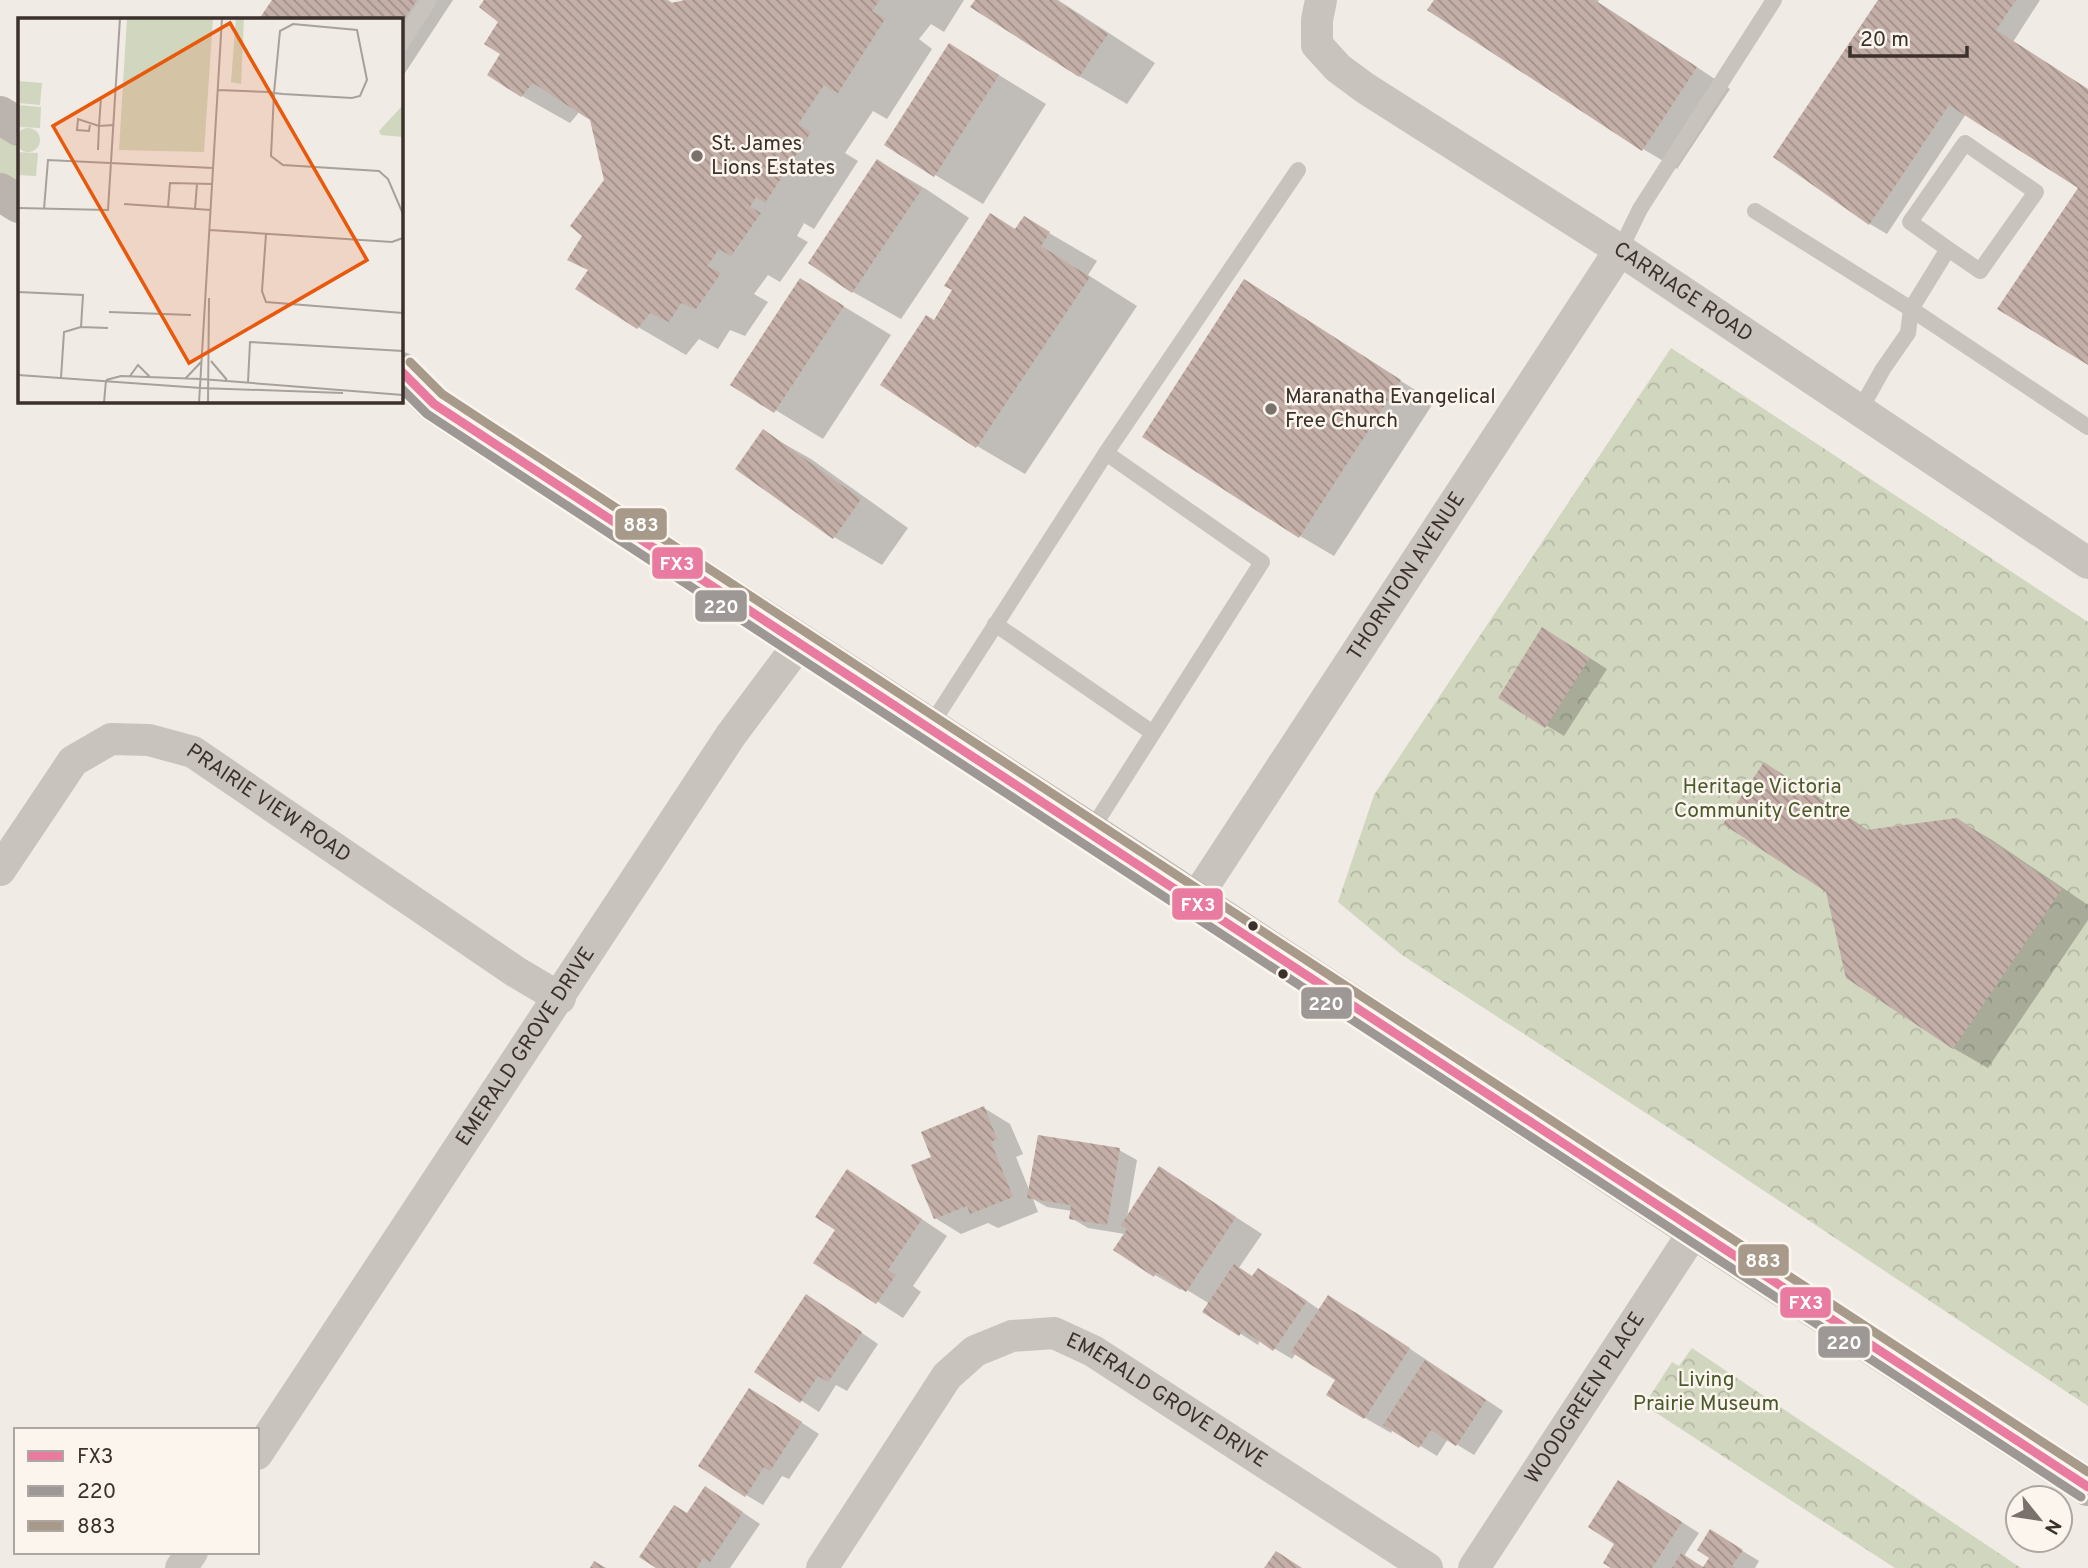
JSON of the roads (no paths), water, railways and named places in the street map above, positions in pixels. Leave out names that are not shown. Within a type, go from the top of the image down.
[{"type":"main road","points":[[0,115],[18,126]]},
{"type":"main road","points":[[0,192],[18,203]]},
{"type":"main road","points":[[402,373],[417,399],[1090,832],[2088,1487]]},
{"type":"street","name":"CARRIAGE ROAD","points":[[1321,0],[1317,20],[1317,45],[1338,68],[1399,110],[1620,250],[2088,563]]},
{"type":"street","name":"THORNTON AVENUE","points":[[1194,901],[1620,250]]},
{"type":"street","name":"EMERALD GROVE DRIVE","points":[[259,1451],[732,735],[799,644]]},
{"type":"street","name":"PRAIRIE VIEW ROAD","points":[[0,870],[73,761],[111,739],[149,740],[193,752],[505,964],[560,998]]},
{"type":"street","name":"WOODGREEN PLACE","points":[[1474,1568],[1695,1230]]},
{"type":"street","name":"EMERALD GROVE DRIVE","points":[[822,1568],[947,1376],[975,1351],[1012,1336],[1054,1332],[1093,1351],[1427,1568]]},
{"type":"lane","points":[[402,42],[429,0]]},
{"type":"lane","points":[[1620,250],[1640,208],[1774,0]]},
{"type":"lane","points":[[1965,143],[2036,192],[1980,271],[1948,248],[1910,222],[1965,143]]},
{"type":"lane","points":[[929,728],[1106,453],[1298,170]]},
{"type":"lane","points":[[1755,211],[1912,309],[2088,427]]},
{"type":"lane","points":[[1860,410],[1883,369],[1908,333],[1912,309],[1948,248]]},
{"type":"lane","points":[[1090,832],[1262,562],[1106,453]]},
{"type":"lane","points":[[995,624],[1153,733]]},
{"type":"place","name":"St. James Lions Estates","points":[[697,156]]},
{"type":"place","name":"Maranatha Evangelical Free Church","points":[[1271,409]]},
{"type":"park label","name":"Heritage Victoria Community Centre","points":[[1762,799]]},
{"type":"park label","name":"Living Prairie Museum","points":[[1706,1392]]}]
